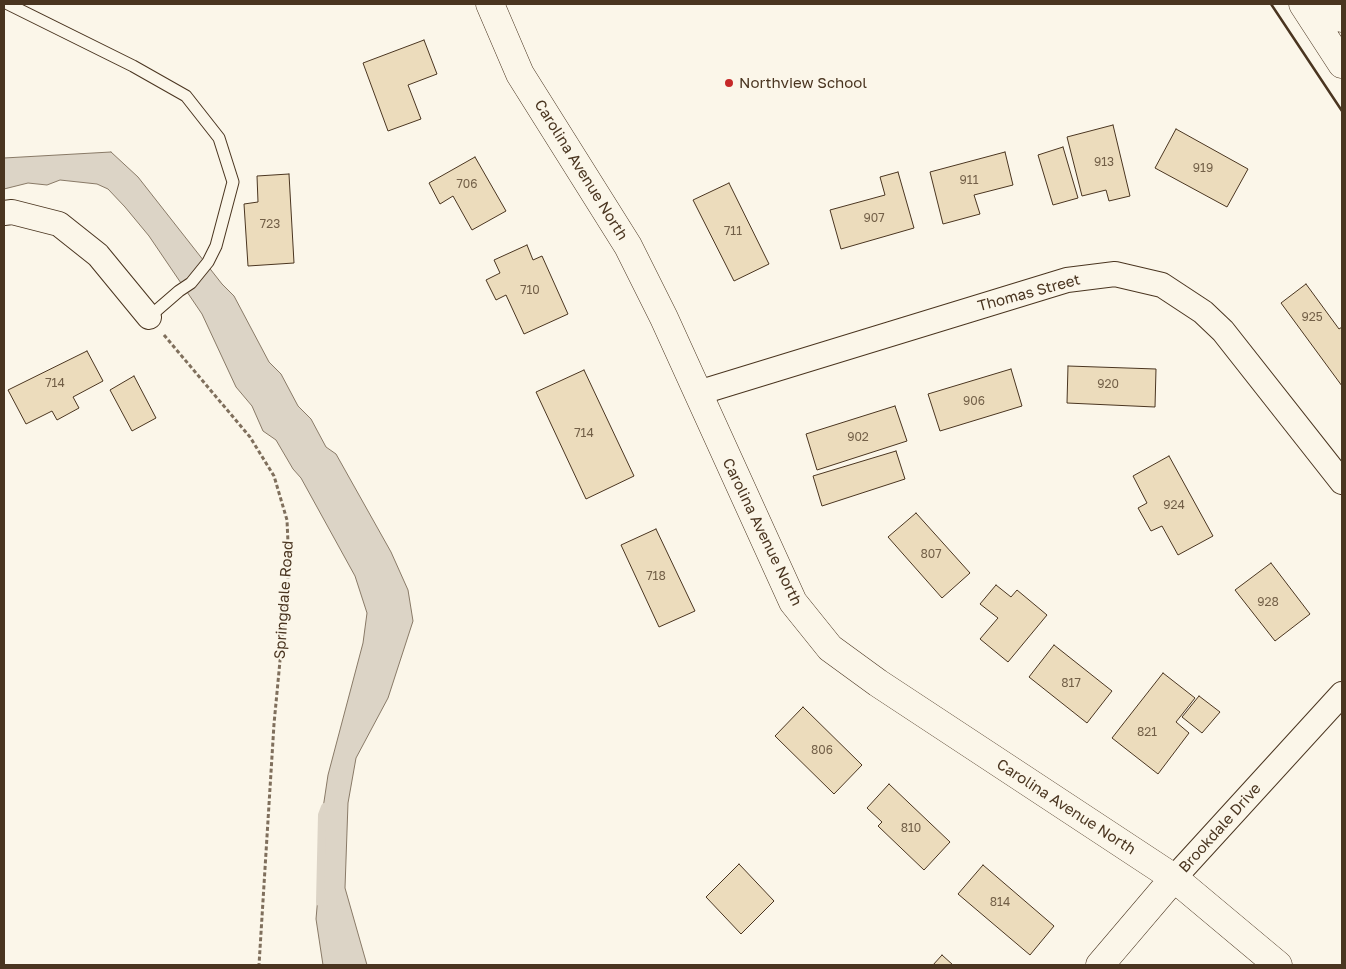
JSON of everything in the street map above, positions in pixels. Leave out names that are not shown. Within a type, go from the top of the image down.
[{"type":"main road","name":"Carolina Avenue North","points":[[490,4],[520,74],[628,246],[664,318],[793,602],[830,648],[878,683],[1174,878],[1278,965]]},
{"type":"main road","points":[[1303,4],[1342,64]]},
{"type":"main road","points":[[1332,4],[1342,18]]},
{"type":"main road","name":"Brookdale Drive","points":[[1100,965],[1174,878]]},
{"type":"street","points":[[4,213],[12,212],[59,224],[98,255],[149,317]]},
{"type":"street","name":"Thomas Street","points":[[698,393],[1067,280],[1115,274],[1162,285],[1203,312],[1223,331],[1342,482]]},
{"type":"street","name":"Brookdale Drive","points":[[1174,878],[1342,694]]},
{"type":"lane","points":[[8,4],[133,66],[186,96],[219,138],[233,182],[216,246],[208,262],[191,283],[170,298],[149,317]]},
{"type":"path","name":"Springdale Road","points":[[149,317],[250,437],[274,476],[288,520],[289,566],[274,724],[259,965]]},
{"type":"shaded area","points":[[111,152],[138,177],[222,284],[234,296],[269,362],[281,374],[298,406],[311,419],[326,447],[336,454],[391,552],[408,590],[413,621],[388,698],[356,758],[348,803],[345,888],[367,965],[323,965],[316,919],[323,838],[322,815],[328,775],[363,643],[367,613],[355,576],[301,478],[293,469],[276,440],[263,431],[252,406],[236,387],[202,314],[149,236],[125,207],[108,189],[97,184],[60,180],[47,185],[28,183],[4,189],[4,158]]},
{"type":"building","points":[[424,40],[437,74],[408,85],[421,119],[388,131],[363,63]]},
{"type":"building","points":[[1113,125],[1130,196],[1109,201],[1106,190],[1082,196],[1067,137]]},
{"type":"building","points":[[1176,129],[1248,169],[1227,207],[1155,168]]},
{"type":"building","points":[[1063,147],[1078,198],[1053,205],[1038,155]]},
{"type":"building","points":[[1005,152],[1013,185],[974,195],[980,214],[943,224],[930,172]]},
{"type":"building","points":[[475,157],[506,211],[472,230],[453,196],[440,204],[429,183]]},
{"type":"building","points":[[898,172],[914,228],[841,249],[830,210],[885,195],[880,177]]},
{"type":"building","points":[[289,174],[294,263],[248,266],[244,204],[258,202],[257,176]]},
{"type":"building","points":[[729,183],[769,264],[734,281],[693,200]]},
{"type":"building","points":[[527,245],[533,260],[542,256],[568,314],[524,334],[506,295],[496,300],[486,280],[500,273],[494,260]]},
{"type":"building","points":[[1306,284],[1339,329],[1342,327],[1342,386],[1281,303]]},
{"type":"building","points":[[87,351],[103,381],[73,397],[79,408],[57,420],[52,411],[26,424],[8,390]]},
{"type":"building","points":[[1068,366],[1156,369],[1155,407],[1067,403]]},
{"type":"building","points":[[1011,369],[1022,406],[940,431],[928,394]]},
{"type":"building","points":[[584,370],[634,476],[586,499],[536,392]]},
{"type":"building","points":[[134,376],[156,418],[132,431],[110,390]]},
{"type":"building","points":[[895,406],[907,441],[817,470],[806,434]]},
{"type":"building","points":[[896,451],[905,479],[822,506],[813,476]]},
{"type":"building","points":[[1169,456],[1213,536],[1178,555],[1162,526],[1151,531],[1138,508],[1147,503],[1133,476]]},
{"type":"building","points":[[916,513],[970,573],[942,598],[888,537]]},
{"type":"building","points":[[656,529],[695,611],[659,627],[621,545]]},
{"type":"building","points":[[1271,563],[1310,614],[1275,641],[1235,590]]},
{"type":"building","points":[[996,585],[1011,597],[1017,590],[1047,615],[1008,662],[980,639],[998,618],[980,604]]},
{"type":"building","points":[[1054,645],[1112,691],[1087,723],[1029,677]]},
{"type":"building","points":[[1163,673],[1195,698],[1176,722],[1189,733],[1158,774],[1112,738]]},
{"type":"building","points":[[1199,696],[1220,712],[1202,733],[1182,717]]},
{"type":"building","points":[[803,707],[862,765],[834,794],[775,736]]},
{"type":"building","points":[[889,784],[950,842],[924,870],[878,826],[882,822],[867,808]]},
{"type":"building","points":[[739,864],[774,901],[741,934],[706,897]]},
{"type":"building","points":[[983,865],[1054,926],[1030,955],[958,894]]},
{"type":"building","points":[[942,955],[953,965],[933,965]]},
{"type":"waterway","points":[[320,902],[322,815],[325,807]]},
{"type":"wall","points":[[1271,4],[1342,111]]},
{"type":"place","name":"Northview School","points":[[729,83]]}]
